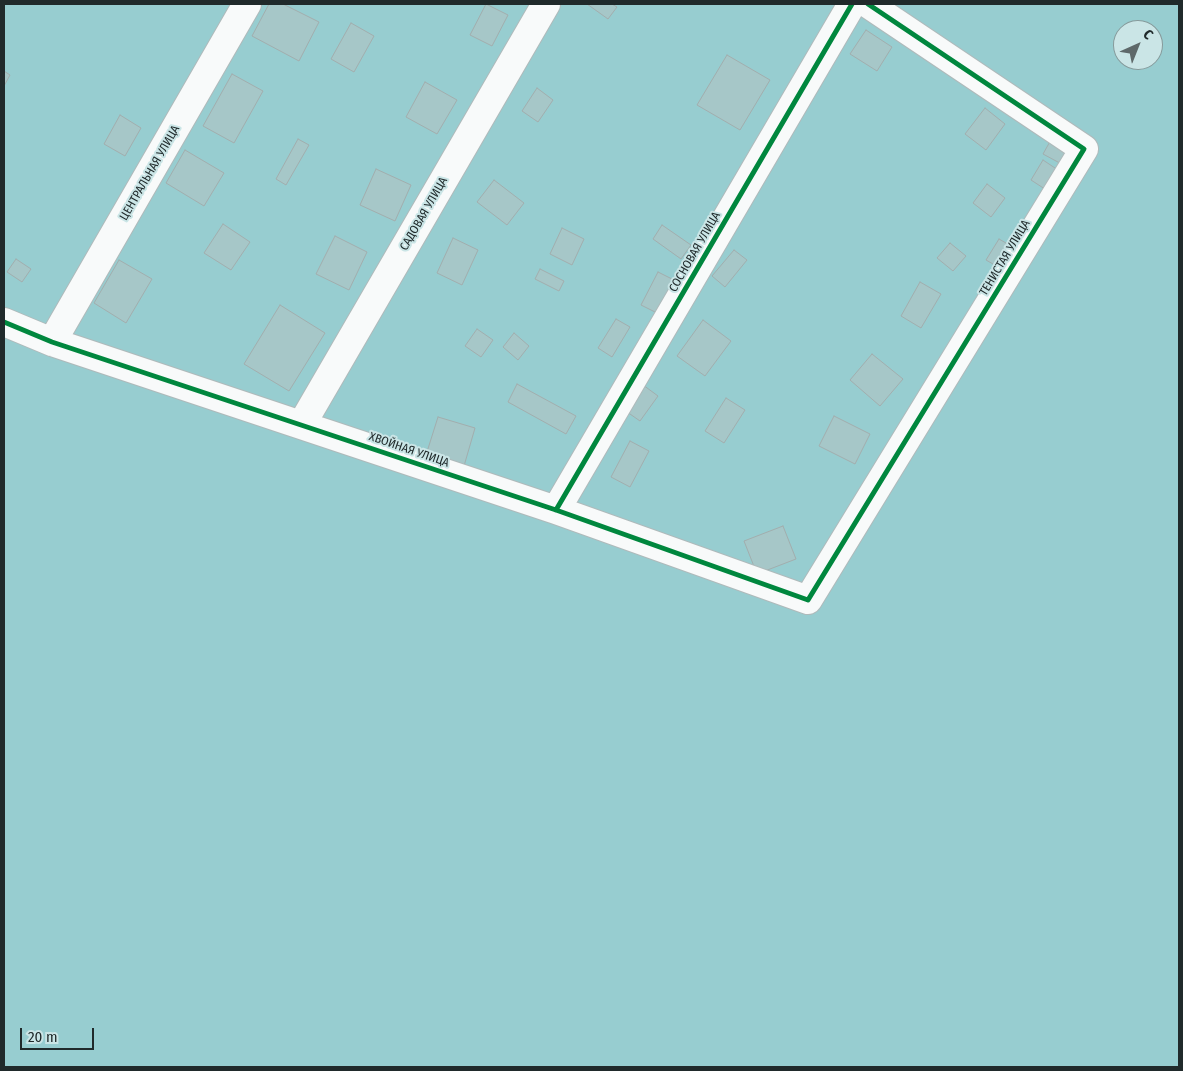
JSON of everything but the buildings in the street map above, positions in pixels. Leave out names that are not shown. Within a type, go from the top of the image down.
[{"type":"street","name":"ЦЕНТРАЛЬНАЯ УЛИЦА","points":[[52,342],[247,4]]},
{"type":"street","name":"САДОВАЯ УЛИЦА","points":[[302,424],[546,4]]},
{"type":"street","name":"СОСНОВАЯ УЛИЦА","points":[[556,510],[852,4]]},
{"type":"street","name":"ТЕНИСТАЯ УЛИЦА","points":[[808,600],[1084,149],[868,4]]},
{"type":"street","name":"ХВОЙНАЯ УЛИЦА","points":[[4,322],[52,342],[556,510],[808,600]]},
{"type":"shaded area","points":[[4,4],[1179,4],[1179,1067],[4,1067]]},
{"type":"cycle path","points":[[556,510],[852,4]]},
{"type":"cycle path","points":[[4,322],[52,342],[556,510],[808,600],[1084,149],[868,4]]}]
